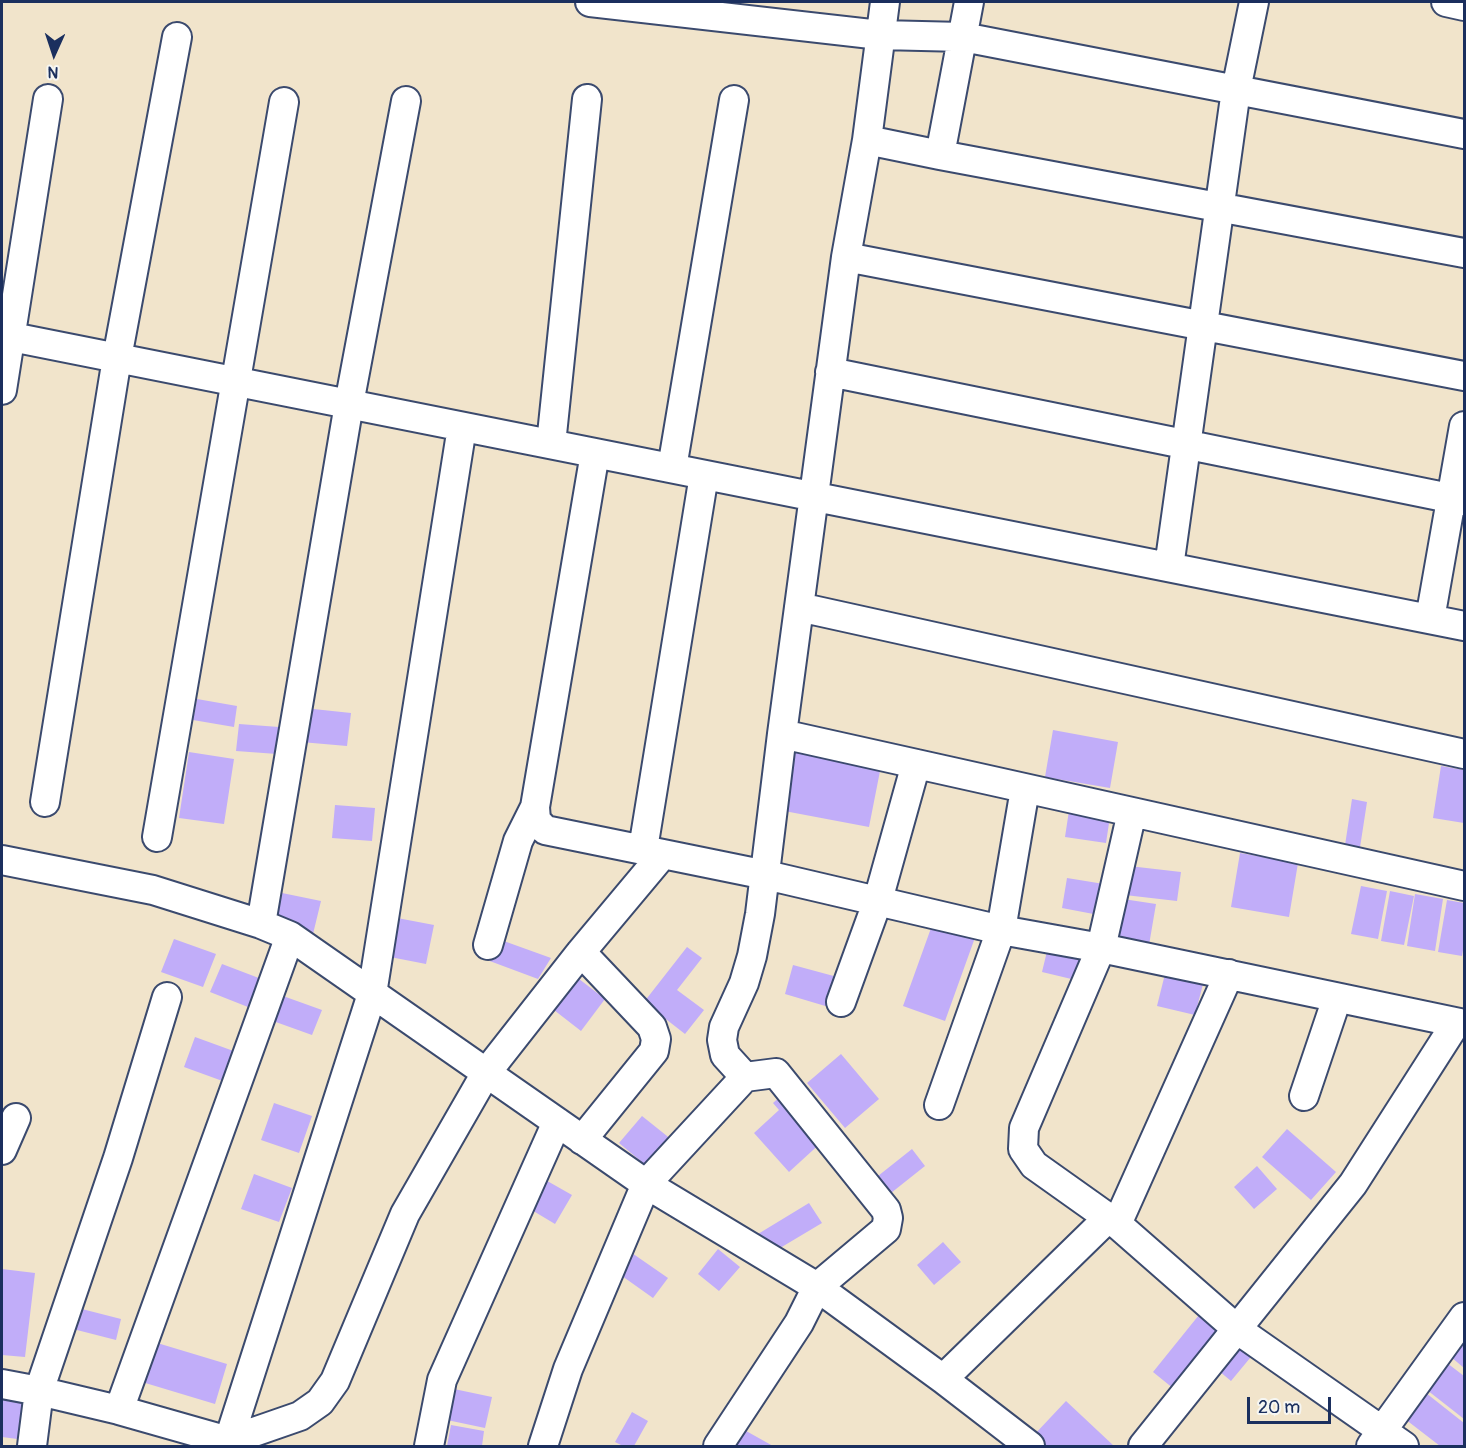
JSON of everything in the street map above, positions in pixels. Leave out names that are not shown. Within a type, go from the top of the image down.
[{"type":"street","points":[[591,2],[880,35],[963,37],[1464,134]]},
{"type":"street","points":[[745,1077],[725,1055],[722,1040],[724,1027],[744,983],[752,956],[766,875],[782,734],[830,372],[846,257],[867,140],[885,2]]},
{"type":"street","points":[[940,155],[969,2]]},
{"type":"street","points":[[1169,567],[1236,90],[1254,2]]},
{"type":"street","points":[[1446,2],[1464,6]]},
{"type":"street","points":[[45,802],[117,358],[177,37]]},
{"type":"street","points":[[2,390],[6,336],[48,99]]},
{"type":"street","points":[[551,444],[588,99]]},
{"type":"street","points":[[672,468],[734,100]]},
{"type":"street","points":[[261,924],[349,404],[406,101]]},
{"type":"street","points":[[157,837],[284,102]]},
{"type":"street","points":[[867,140],[1464,253]]},
{"type":"street","points":[[846,257],[1464,376]]},
{"type":"street","points":[[6,336],[1464,626]]},
{"type":"street","points":[[830,372],[1458,499]]},
{"type":"street","points":[[1430,619],[1458,499],[1464,426]]},
{"type":"street","points":[[228,1444],[372,994],[462,427]]},
{"type":"street","points":[[595,453],[535,807],[536,820],[545,830],[766,875],[1001,930],[1228,974],[1460,1024],[1353,1184],[1143,1446]]},
{"type":"street","points":[[2,1384],[119,1410],[228,1444],[300,1416],[320,1402],[335,1381],[405,1214],[486,1073],[580,952],[653,852],[704,475]]},
{"type":"street","points":[[799,607],[1464,754]]},
{"type":"street","points":[[782,734],[1464,886]]},
{"type":"street","points":[[841,1002],[878,900],[916,764]]},
{"type":"street","points":[[939,1105],[1001,930],[1024,789]]},
{"type":"street","points":[[488,945],[518,841],[535,807]]},
{"type":"street","points":[[1132,812],[1101,948],[1024,1128],[1023,1149],[1034,1166],[1113,1221],[1238,1330],[1386,1441],[1464,1317]]},
{"type":"street","points":[[2,860],[153,890],[261,924],[290,936],[646,1184],[817,1287],[1030,1446]]},
{"type":"street","points":[[119,1410],[290,936]]},
{"type":"street","points":[[580,952],[652,1027],[656,1039],[654,1051],[582,1140]]},
{"type":"street","points":[[943,1379],[1113,1221],[1228,974]]},
{"type":"street","points":[[32,1446],[39,1391],[118,1158],[167,997]]},
{"type":"street","points":[[1304,1096],[1337,998]]},
{"type":"street","points":[[543,1446],[568,1369],[646,1184],[745,1077],[776,1073],[886,1210],[888,1218],[886,1229],[817,1287],[798,1323],[718,1446]]},
{"type":"street","points":[[2,1150],[16,1118]]},
{"type":"street","points":[[429,1446],[442,1380],[557,1122]]},
{"type":"building","points":[[197,699],[237,706],[234,727],[193,720]]},
{"type":"building","points":[[304,708],[351,713],[347,746],[301,742]]},
{"type":"building","points":[[239,724],[279,727],[277,754],[236,751]]},
{"type":"building","points":[[1053,730],[1118,742],[1110,788],[1045,777]]},
{"type":"building","points":[[790,749],[881,766],[869,827],[779,810]]},
{"type":"building","points":[[189,752],[234,759],[224,824],[179,818]]},
{"type":"building","points":[[1441,766],[1464,770],[1464,823],[1433,818]]},
{"type":"building","points":[[1352,799],[1367,802],[1359,854],[1344,852]]},
{"type":"building","points":[[1070,804],[1111,810],[1106,843],[1065,837]]},
{"type":"building","points":[[335,805],[375,808],[372,841],[332,838]]},
{"type":"building","points":[[1240,853],[1298,863],[1289,917],[1231,907]]},
{"type":"building","points":[[1129,866],[1181,872],[1177,901],[1125,895]]},
{"type":"building","points":[[1067,878],[1110,885],[1104,916],[1062,908]]},
{"type":"building","points":[[1361,886],[1387,891],[1378,939],[1351,934]]},
{"type":"building","points":[[1390,891],[1414,896],[1404,945],[1381,941]]},
{"type":"building","points":[[282,893],[321,901],[313,934],[275,926]]},
{"type":"building","points":[[1415,894],[1443,899],[1435,951],[1407,946]]},
{"type":"building","points":[[1123,899],[1156,904],[1149,945],[1116,939]]},
{"type":"building","points":[[1447,900],[1464,903],[1462,956],[1438,952]]},
{"type":"building","points":[[392,917],[434,925],[426,964],[385,956]]},
{"type":"building","points":[[935,917],[977,932],[945,1021],[903,1006]]},
{"type":"building","points":[[174,939],[216,954],[203,987],[161,972]]},
{"type":"building","points":[[501,940],[551,958],[538,979],[487,960]]},
{"type":"building","points":[[1049,943],[1090,953],[1084,982],[1042,972]]},
{"type":"building","points":[[687,947],[702,958],[677,990],[704,1010],[685,1034],[644,1002]]},
{"type":"building","points":[[222,964],[264,980],[253,1009],[210,992]]},
{"type":"building","points":[[793,965],[841,978],[832,1008],[785,994]]},
{"type":"building","points":[[570,972],[605,999],[581,1031],[545,1003]]},
{"type":"building","points":[[1165,974],[1203,984],[1195,1015],[1157,1006]]},
{"type":"building","points":[[283,996],[322,1010],[312,1035],[273,1021]]},
{"type":"building","points":[[195,1037],[239,1053],[228,1083],[184,1067]]},
{"type":"building","points":[[841,1054],[879,1099],[845,1128],[807,1083]]},
{"type":"building","points":[[782,1095],[824,1140],[789,1172],[754,1133],[779,1110],[773,1103]]},
{"type":"building","points":[[274,1103],[312,1116],[299,1153],[261,1140]]},
{"type":"building","points":[[642,1116],[672,1140],[649,1168],[619,1143]]},
{"type":"building","points":[[1287,1129],[1336,1172],[1311,1200],[1262,1157]]},
{"type":"building","points":[[912,1149],[925,1166],[891,1193],[878,1176]]},
{"type":"building","points":[[1257,1166],[1277,1189],[1254,1209],[1234,1187]]},
{"type":"building","points":[[254,1174],[292,1188],[279,1222],[241,1209]]},
{"type":"building","points":[[542,1178],[572,1195],[555,1224],[525,1206]]},
{"type":"building","points":[[809,1203],[822,1223],[770,1254],[758,1234]]},
{"type":"building","points":[[943,1242],[961,1262],[934,1285],[917,1265]]},
{"type":"building","points":[[718,1249],[740,1267],[719,1291],[698,1274]]},
{"type":"building","points":[[629,1251],[668,1278],[653,1298],[615,1271]]},
{"type":"building","points":[[2,1269],[35,1273],[25,1357],[2,1355]]},
{"type":"building","points":[[78,1308],[121,1319],[116,1340],[73,1329]]},
{"type":"building","points":[[1203,1310],[1224,1327],[1174,1389],[1153,1372]]},
{"type":"building","points":[[1237,1337],[1255,1352],[1231,1381],[1213,1366]]},
{"type":"building","points":[[1464,1341],[1464,1368],[1451,1357]]},
{"type":"building","points":[[154,1342],[227,1364],[215,1404],[142,1382]]},
{"type":"building","points":[[1447,1363],[1464,1376],[1464,1419],[1427,1390]]},
{"type":"building","points":[[454,1389],[492,1397],[485,1428],[447,1420]]},
{"type":"building","points":[[1426,1393],[1464,1423],[1464,1446],[1440,1446],[1405,1419]]},
{"type":"building","points":[[2,1398],[29,1402],[25,1440],[2,1437]]},
{"type":"building","points":[[1066,1401],[1114,1446],[1046,1446],[1034,1435]]},
{"type":"building","points":[[632,1412],[648,1421],[634,1446],[623,1446],[615,1442]]},
{"type":"building","points":[[451,1425],[484,1431],[482,1446],[447,1446]]},
{"type":"building","points":[[739,1427],[773,1446],[728,1446]]}]
